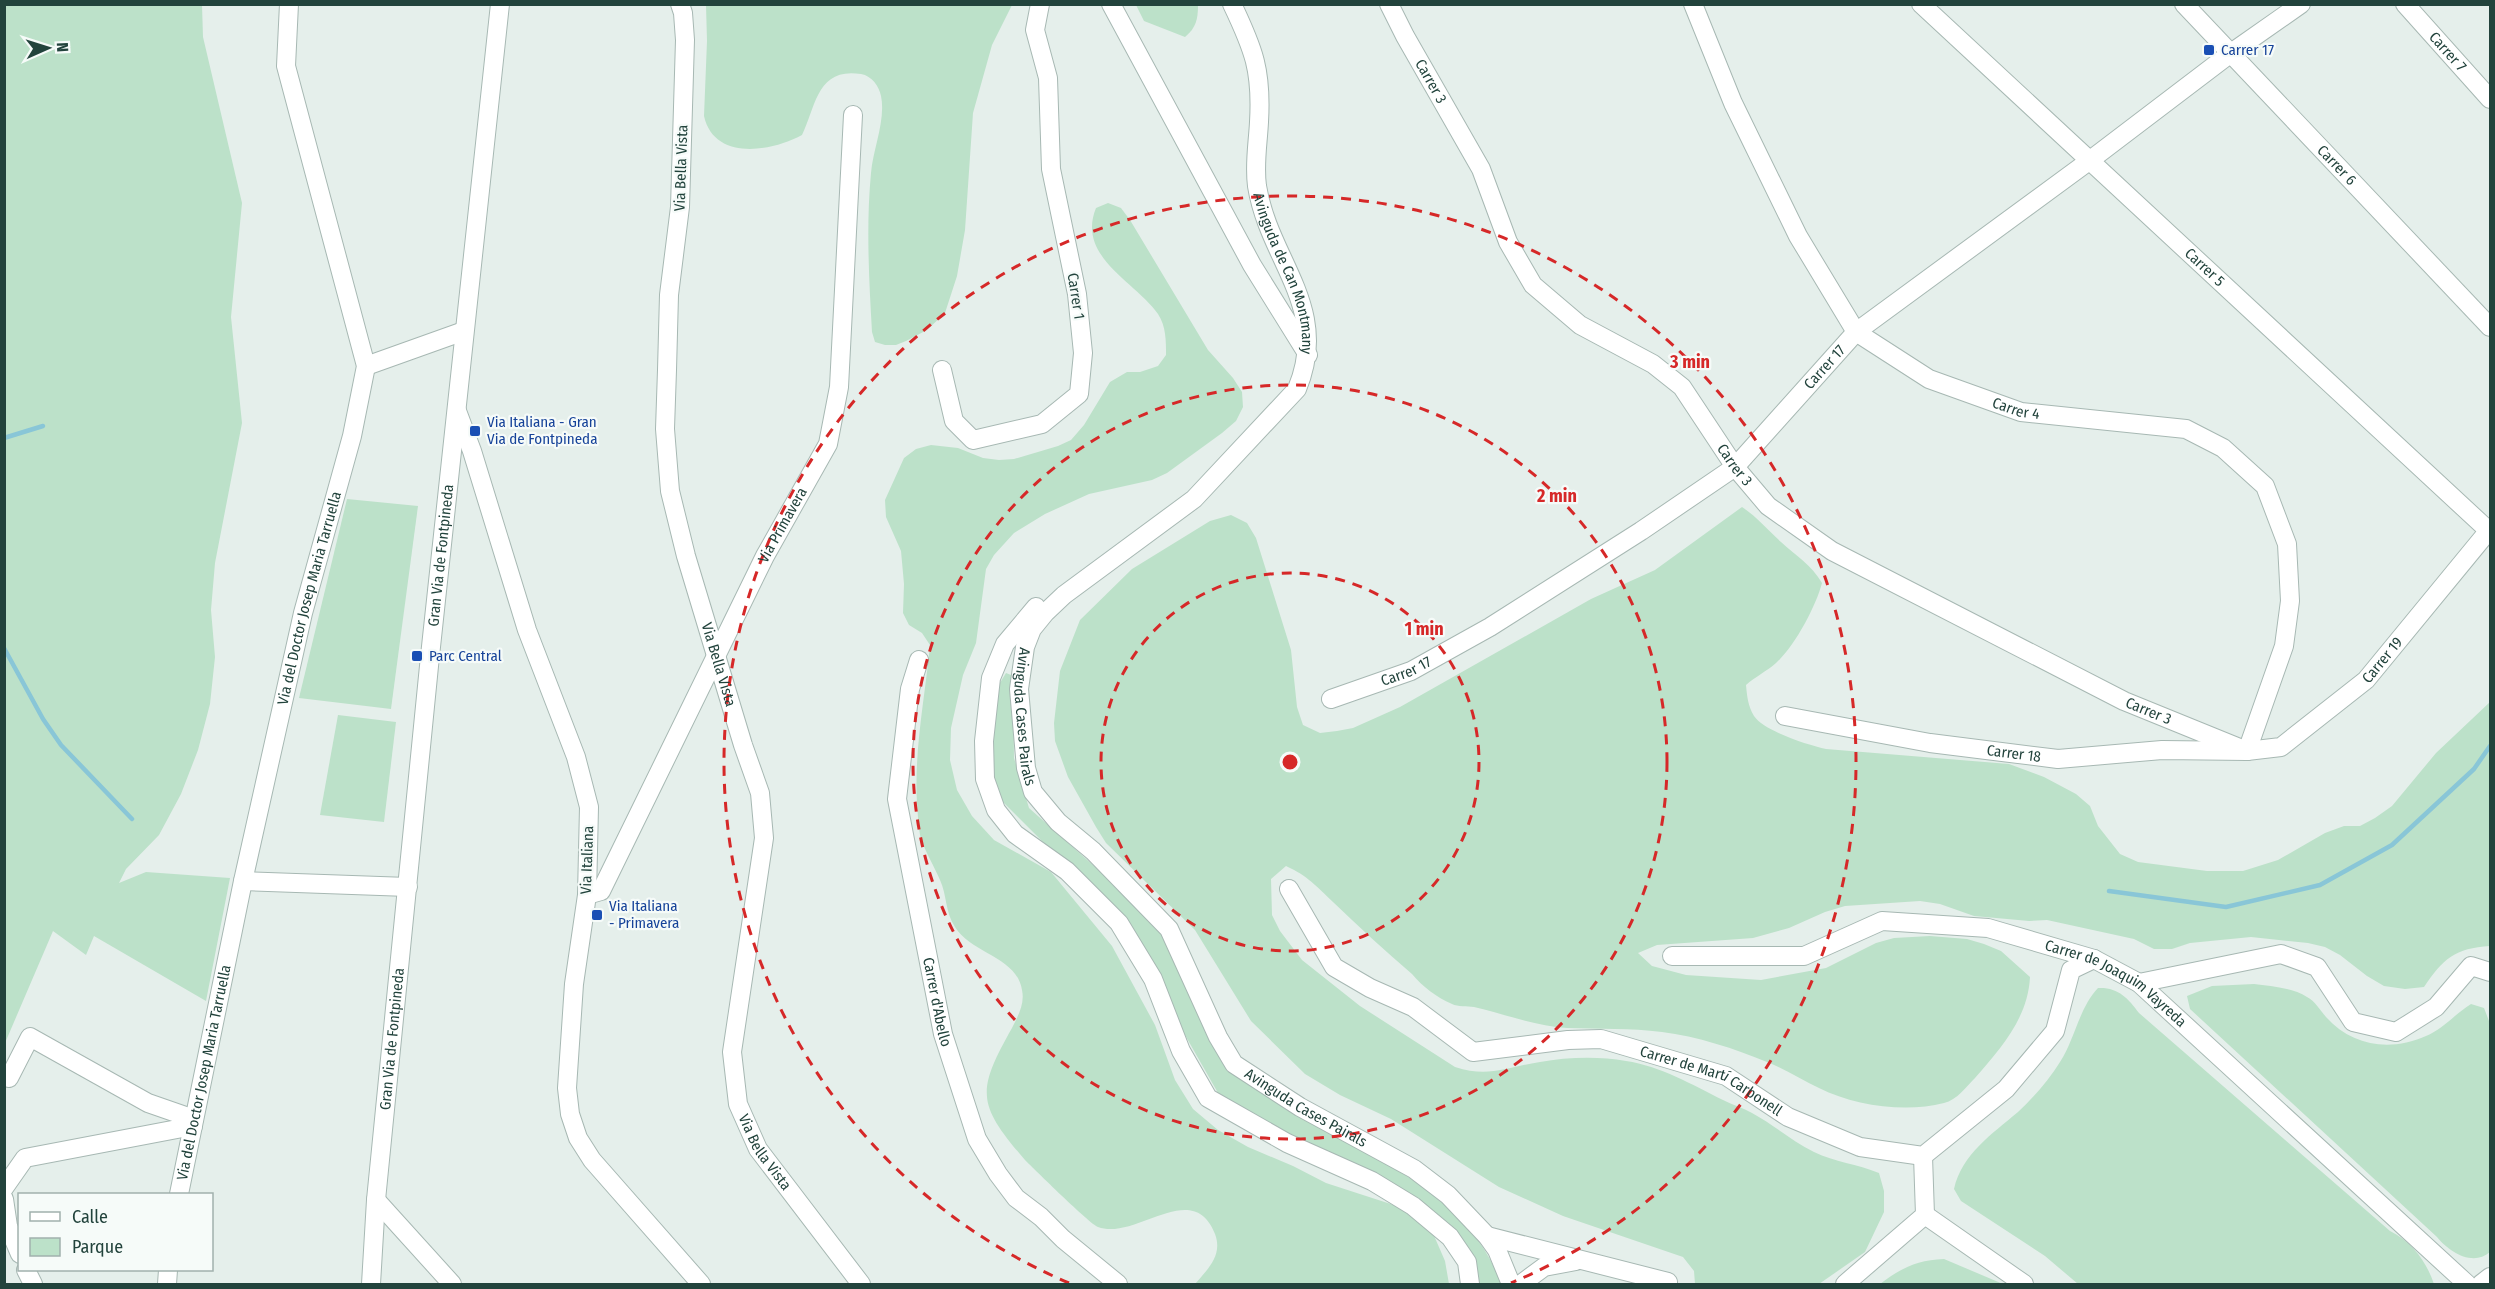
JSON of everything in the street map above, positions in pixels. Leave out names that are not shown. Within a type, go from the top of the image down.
[{"type":"street","name":"Via del Doctor Josep Maria Tarruella","points":[[179,1193],[243,881],[303,613],[352,436],[366,366],[286,66],[289,4]]},
{"type":"street","name":"Gran Via de Fontpineda","points":[[371,1284],[376,1200],[464,331],[500,4]]},
{"type":"street","name":"Via Bella Vista","points":[[680,4],[685,40],[680,207],[669,295],[665,429],[670,491],[686,556],[760,793],[764,838],[732,1052],[738,1104],[758,1149],[861,1284]]},
{"type":"street","name":"Carrer 1","points":[[942,370],[954,421],[973,440],[1042,424],[1079,394],[1083,353],[1077,294],[1051,169],[1048,78],[1035,30],[1040,4]]},
{"type":"street","points":[[1112,4],[1246,255],[1308,355]]},
{"type":"street","name":"Avinguda de Can Montmany","points":[[1100,566],[1194,499],[1297,389],[1305,370],[1308,336],[1305,313],[1261,203],[1257,183],[1256,155],[1260,99],[1258,67],[1250,40],[1232,4]]},
{"type":"street","name":"Carrer 3","points":[[1389,4],[1481,169],[1508,242],[1533,285],[1580,325],[1653,364],[1683,387],[1735,467],[1768,506],[1832,551],[2124,701],[2247,751]]},
{"type":"street","name":"Carrer 4","points":[[1693,4],[1732,103],[1798,236],[1856,332],[1929,379],[2021,412],[2186,429],[2223,448],[2265,486],[2287,544],[2290,601],[2284,646],[2247,751]]},
{"type":"street","name":"Carrer 5","points":[[1921,4],[2490,530]]},
{"type":"street","name":"Carrer 6","points":[[2184,4],[2490,327]]},
{"type":"street","name":"Carrer 17","points":[[1331,699],[1411,670],[1490,627],[1641,531],[1735,467],[1856,332],[2089,161],[2231,53],[2301,4]]},
{"type":"street","name":"Carrer 7","points":[[2405,4],[2490,99]]},
{"type":"street","name":"Via Primavera","points":[[587,895],[601,891],[765,556],[828,444],[839,387],[853,115]]},
{"type":"street","points":[[366,366],[464,331]]},
{"type":"street","name":"Via Italiana","points":[[456,409],[472,451],[527,630],[584,783],[589,807],[587,895],[569,1035],[567,1088],[570,1114],[578,1138],[592,1160],[701,1284]]},
{"type":"street","name":"Carrer 19","points":[[2247,751],[2281,747],[2366,680],[2490,530]]},
{"type":"street","name":"Avinguda Cases Pairals","points":[[1100,566],[1045,613],[1032,629],[1026,647],[1019,690],[1026,768],[1033,792],[1058,822],[1093,851],[1169,929],[1218,1037],[1234,1064],[1300,1107],[1414,1169],[1448,1195],[1487,1236],[1497,1250],[1511,1284]]},
{"type":"street","name":"Avinguda Cases Pairals","points":[[1100,566],[1069,581],[1038,604],[1005,644],[991,678],[984,741],[985,779],[996,810],[1015,834],[1066,871],[1119,923],[1154,979],[1180,1051],[1208,1098],[1287,1143],[1372,1180],[1413,1206],[1450,1237],[1467,1262],[1470,1284]]},
{"type":"street","name":"Carrer d'Abello","points":[[919,660],[910,689],[897,799],[943,1034],[977,1139],[998,1174],[1016,1198],[1118,1284]]},
{"type":"street","name":"Carrer 18","points":[[1785,716],[1930,743],[2058,759],[2162,750],[2247,751]]},
{"type":"street","points":[[243,881],[408,887]]},
{"type":"street","name":"Carrer de Martí Carbonell","points":[[1289,889],[1334,967],[1370,988],[1413,1007],[1473,1052],[1568,1040],[1601,1039],[1726,1076],[1788,1117],[1860,1148],[1923,1156]]},
{"type":"street","name":"Carrer de Joaquim Vayreda","points":[[1672,956],[1804,956],[1882,921],[1988,927],[2094,959],[2139,983],[2467,1284]]},
{"type":"street","points":[[2139,983],[2281,954],[2317,968],[2353,1022],[2396,1032],[2436,1007],[2471,966],[2490,972]]},
{"type":"street","points":[[1925,1215],[1923,1156],[2006,1089],[2055,1032],[2071,970],[2094,959]]},
{"type":"street","points":[[9,1078],[30,1037],[148,1103],[194,1122]]},
{"type":"street","points":[[4,1188],[25,1158],[194,1122]]},
{"type":"street","points":[[4,1199],[8,1226],[18,1249]]},
{"type":"street","points":[[376,1200],[452,1284]]},
{"type":"street","points":[[1845,1284],[1925,1215]]},
{"type":"street","points":[[1925,1215],[2024,1284]]},
{"type":"street","points":[[1487,1236],[1668,1282]]},
{"type":"street","points":[[1521,1284],[1544,1267],[1582,1259]]},
{"type":"street","points":[[2481,1284],[2490,1277]]},
{"type":"green space","points":[[5,4],[202,5],[203,37],[242,203],[231,317],[242,423],[215,563],[211,610],[215,657],[210,704],[198,750],[181,794],[159,835],[126,869],[119,883],[146,872],[230,878],[206,1001],[94,936],[86,955],[53,931],[5,1043]]},
{"type":"green space","points":[[706,5],[1012,5],[992,45],[973,113],[965,230],[957,276],[945,313],[927,330],[896,345],[875,342],[872,332],[868,252],[869,193],[872,164],[882,115],[880,92],[877,85],[872,79],[861,74],[846,73],[835,76],[820,91],[802,135],[775,146],[745,149],[731,146],[719,140],[710,130],[704,116]]},
{"type":"green space","points":[[1136,5],[1198,5],[1197,19],[1192,30],[1185,37],[1144,21]]},
{"type":"green space","points":[[1108,203],[1121,208],[1130,220],[1208,350],[1233,378],[1242,392],[1243,407],[1236,421],[1167,473],[1152,480],[1089,494],[1045,514],[1014,533],[994,555],[986,569],[976,643],[963,675],[951,728],[950,760],[957,790],[972,816],[994,840],[1051,872],[1112,946],[1155,1025],[1175,1080],[1193,1109],[1218,1130],[1248,1147],[1326,1183],[1403,1208],[1432,1231],[1445,1261],[1449,1284],[1195,1284],[1213,1261],[1217,1249],[1215,1234],[1205,1218],[1193,1211],[1178,1210],[1129,1226],[1113,1229],[1098,1227],[1025,1160],[1009,1141],[990,1110],[987,1097],[992,1068],[1017,1019],[1023,1000],[1022,990],[1012,970],[972,944],[955,927],[949,915],[942,886],[921,839],[916,783],[930,645],[922,633],[909,625],[903,613],[904,584],[901,551],[886,517],[885,500],[904,458],[916,449],[931,445],[958,448],[983,458],[999,460],[1014,459],[1058,446],[1071,440],[1084,425],[1110,382],[1127,372],[1140,372],[1158,366],[1166,355],[1165,334],[1161,319],[1148,302],[1111,267],[1101,255],[1094,241],[1092,225],[1096,208]]},
{"type":"green space","points":[[347,499],[418,506],[391,709],[299,698]]},
{"type":"green space","points":[[1742,507],[1808,566],[1822,583],[1810,614],[1790,647],[1776,663],[1746,685],[1750,708],[1759,722],[1787,737],[1826,749],[2009,764],[2044,777],[2076,794],[2090,806],[2098,826],[2120,854],[2138,862],[2207,871],[2243,871],[2278,860],[2325,833],[2344,826],[2360,826],[2392,806],[2436,753],[2490,702],[2490,946],[2459,952],[2437,969],[2424,987],[2405,989],[2384,986],[2340,955],[2325,947],[2308,943],[2251,937],[2190,943],[2172,949],[2154,949],[2134,939],[2047,920],[2029,921],[1974,916],[1940,904],[1920,901],[1845,906],[1789,928],[1753,938],[1657,945],[1638,953],[1652,966],[1686,975],[1761,980],[1826,968],[1876,943],[1894,938],[1930,936],[1967,939],[2001,951],[2030,977],[2024,1006],[2011,1032],[1975,1078],[1953,1099],[1929,1106],[1897,1107],[1864,1103],[1833,1094],[1755,1057],[1688,1037],[1638,1030],[1555,1027],[1474,1007],[1454,1005],[1425,987],[1306,878],[1286,866],[1271,879],[1272,915],[1280,931],[1302,960],[1360,1006],[1455,1067],[1488,1072],[1550,1060],[1583,1058],[1605,1058],[1639,1063],[1676,1077],[1749,1111],[1814,1152],[1879,1173],[1884,1191],[1884,1212],[1865,1252],[1819,1284],[1695,1284],[1694,1271],[1683,1257],[1563,1216],[1499,1187],[1391,1119],[1340,1095],[1305,1074],[1251,1021],[1195,930],[1106,843],[1068,777],[1055,741],[1054,723],[1060,671],[1080,620],[1132,569],[1210,521],[1231,515],[1247,523],[1256,538],[1291,650],[1297,707],[1303,725],[1320,733],[1353,728],[1400,707],[1591,599],[1655,570]]},
{"type":"green space","points":[[1006,673],[1011,675],[1013,684],[1014,758],[1029,808],[1122,891],[1160,932],[1219,1057],[1233,1074],[1392,1167],[1437,1198],[1475,1236],[1490,1259],[1501,1284],[1477,1284],[1474,1258],[1305,1144],[1218,1093],[1185,1035],[1161,980],[1050,849],[994,793],[990,763],[998,686]]},
{"type":"green space","points":[[338,715],[396,722],[384,822],[320,815]]},
{"type":"green space","points":[[2254,984],[2295,991],[2312,1001],[2336,1027],[2360,1040],[2385,1045],[2399,1044],[2426,1036],[2471,1004],[2484,1008],[2489,1021],[2490,1042],[2490,1252],[2476,1258],[2469,1258],[2448,1248],[2190,1009],[2187,996],[2212,986]]},
{"type":"green space","points":[[2098,988],[2111,989],[2126,998],[2139,1013],[2390,1231],[2412,1247],[2423,1260],[2434,1284],[2078,1284],[2045,1256],[1961,1201],[1954,1189],[1964,1165],[1988,1137],[2024,1107],[2051,1075],[2065,1053],[2086,1005]]},
{"type":"green space","points":[[1944,1259],[2003,1284],[1880,1284],[1910,1266]]},
{"type":"waterway","points":[[4,438],[43,426]]},
{"type":"waterway","points":[[4,648],[43,719],[61,745],[132,819]]},
{"type":"waterway","points":[[2109,891],[2226,907],[2320,885],[2392,845],[2474,769],[2490,746]]},
{"type":"place","name":"Carrer 17","points":[[2209,50]]},
{"type":"place","name":"Via Italiana - Gran Via de Fontpineda","points":[[475,431]]},
{"type":"place","name":"Parc Central","points":[[417,656]]},
{"type":"place","name":"Via Italiana - Primavera","points":[[597,915]]}]
